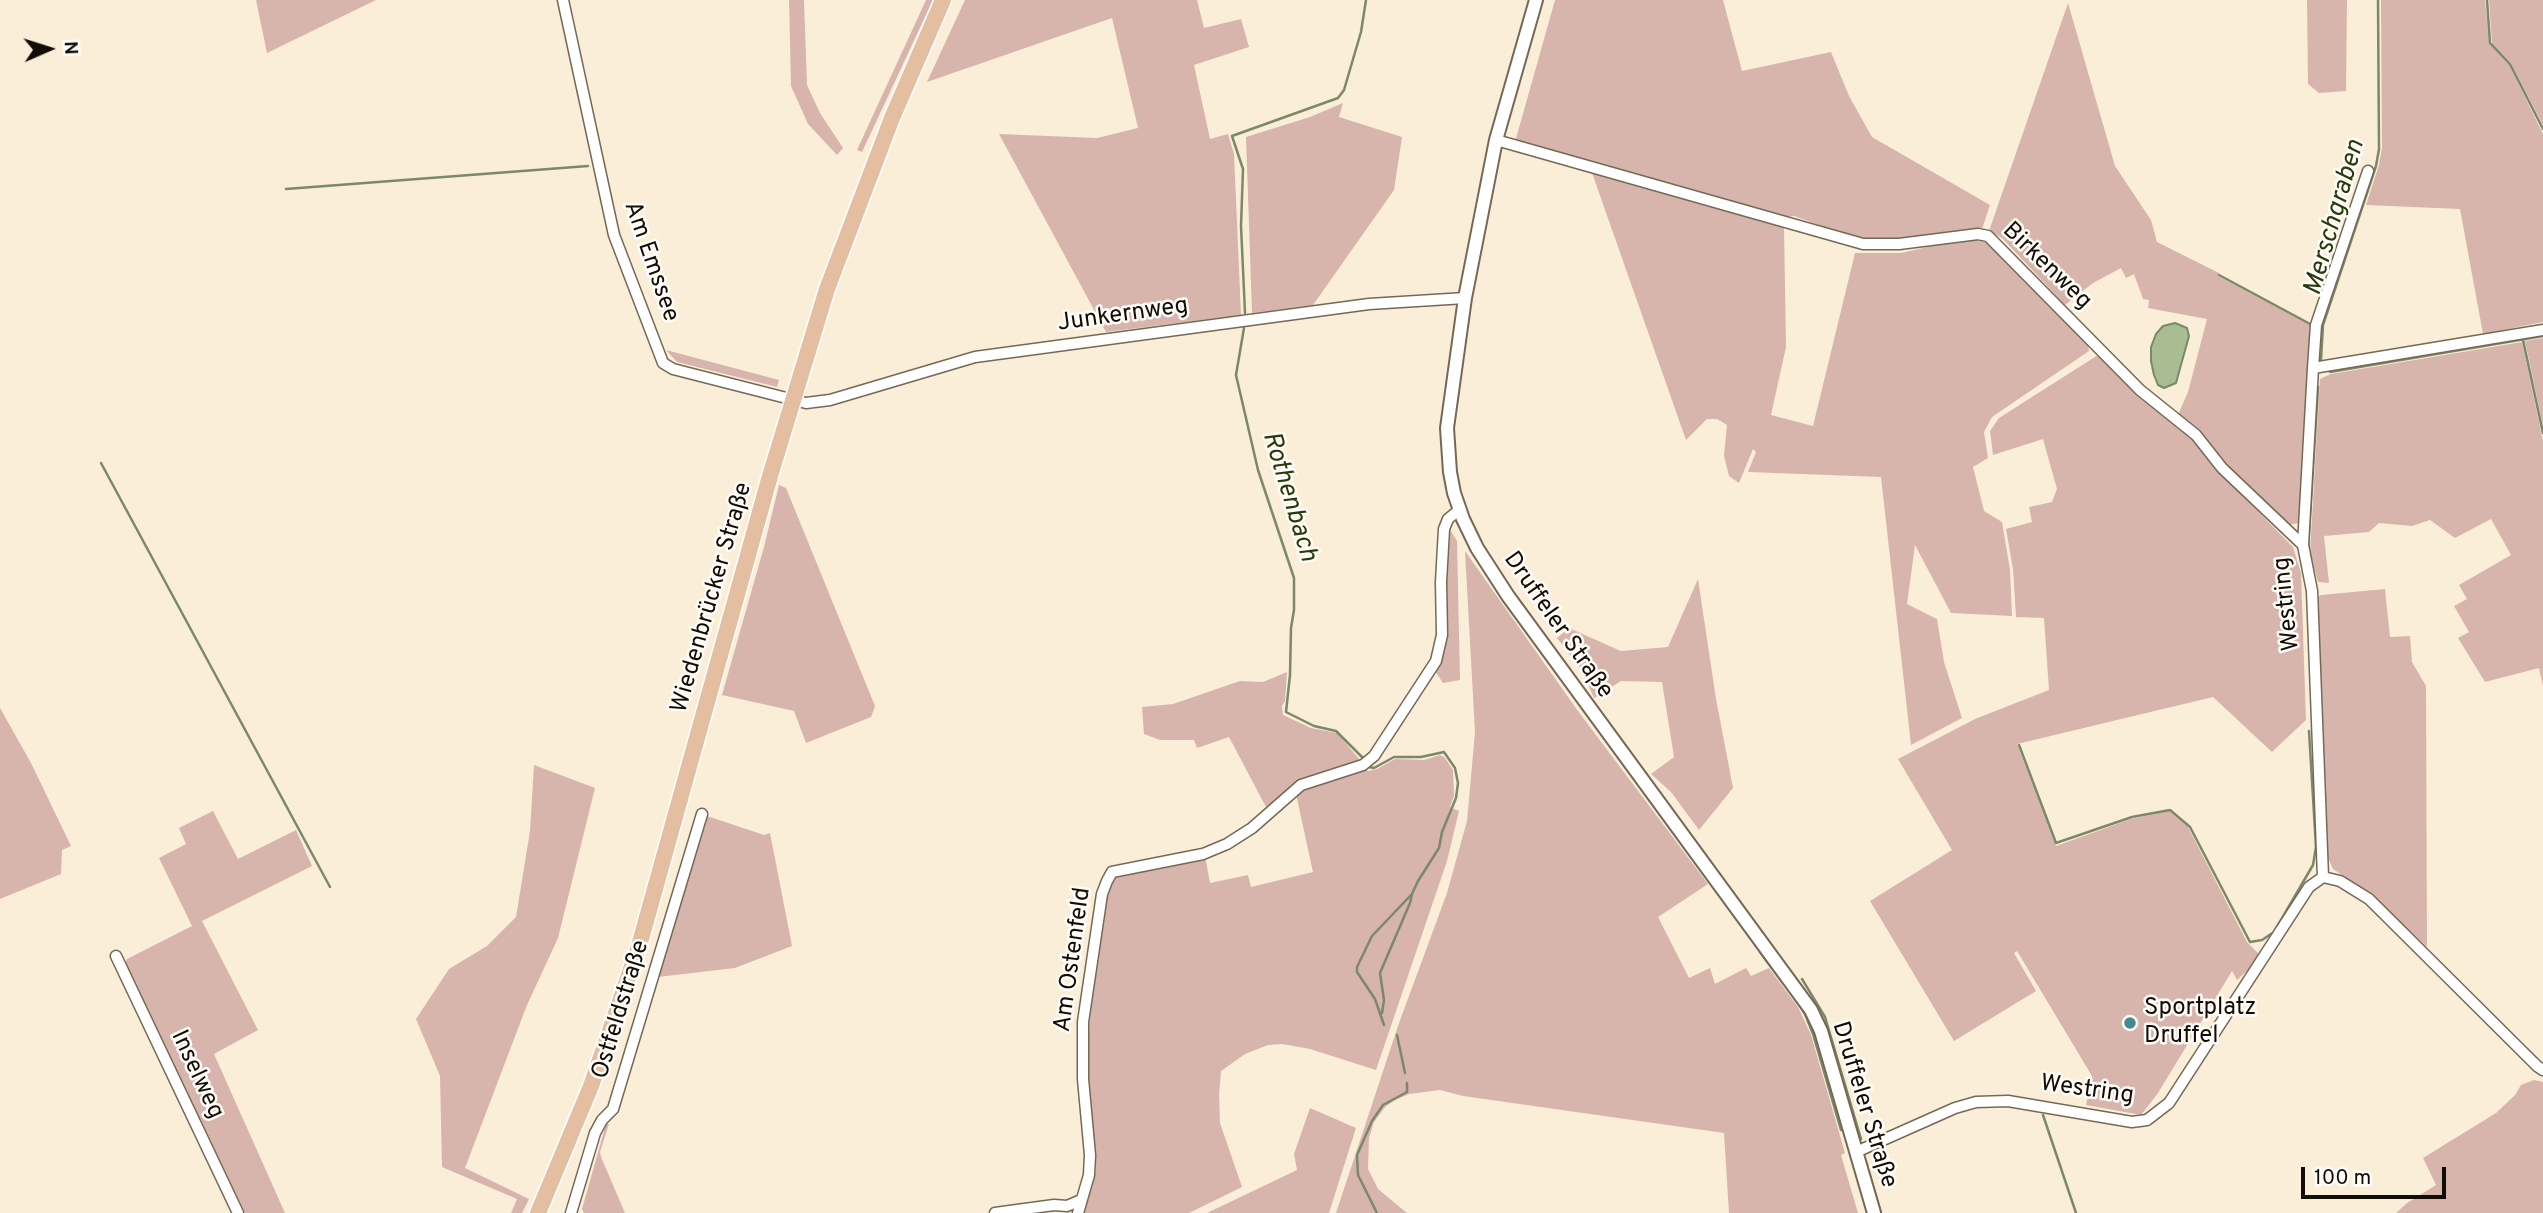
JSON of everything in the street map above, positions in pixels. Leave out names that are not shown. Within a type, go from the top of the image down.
[{"type":"main road","name":"Wiedenbrücker Straße","points":[[538,1213],[591,1086],[639,946],[816,324],[856,208],[943,0]]},
{"type":"street","name":"Am Emssee","points":[[563,0],[614,235],[663,363],[673,369],[793,400]]},
{"type":"street","name":"Druffeler Straße","points":[[1536,0],[1496,140],[1465,299],[1449,400],[1447,428],[1450,472],[1459,510],[1477,548],[1508,596],[1811,1010],[1821,1031],[1874,1213]]},
{"type":"street","name":"Birkenweg","points":[[1496,140],[1863,244],[1899,244],[1978,234],[1988,236],[2140,390],[2196,435],[2222,468],[2303,545]]},
{"type":"street","name":"Westring","points":[[1856,1152],[1955,1108],[1976,1102],[2008,1101],[2132,1122],[2147,1120],[2169,1103],[2309,887],[2323,877],[2312,591],[2303,545],[2313,368],[2316,325],[2368,170]]},
{"type":"street","name":"Junkernweg","points":[[793,400],[806,404],[830,400],[975,358],[1369,303],[1465,299]]},
{"type":"street","points":[[2313,368],[2543,330]]},
{"type":"street","name":"Am Ostenfeld","points":[[1072,1211],[1081,1200],[1089,1175],[1090,1154],[1083,1079],[1083,1022],[1102,894],[1107,881],[1112,872],[1203,854],[1227,844],[1252,828],[1301,785],[1363,765],[1374,756],[1436,661],[1442,635],[1444,529],[1448,519],[1459,510]]},
{"type":"street","points":[[2289,532],[2304,525]]},
{"type":"street","name":"Ostfeldstraße","points":[[571,1213],[595,1133],[602,1120],[614,1109],[702,814]]},
{"type":"street","points":[[2323,877],[2340,881],[2370,899],[2543,1070]]},
{"type":"street","name":"Inselweg","points":[[116,956],[238,1213]]},
{"type":"street","points":[[995,1213],[1054,1205],[1072,1211]]},
{"type":"shaded area","points":[[256,0],[376,0],[267,53]]},
{"type":"shaded area","points":[[789,0],[804,0],[807,85],[820,113],[843,148],[837,155],[808,124],[791,86]]},
{"type":"shaded area","points":[[926,0],[933,0],[862,152],[857,150]]},
{"type":"shaded area","points":[[965,0],[1197,0],[1204,28],[1241,19],[1249,47],[1194,65],[1210,139],[1228,134],[1234,154],[1241,315],[1106,332],[999,134],[1097,138],[1138,128],[1112,18],[927,82]]},
{"type":"shaded area","points":[[1555,0],[1723,0],[1742,71],[1831,52],[1849,96],[1872,137],[1990,205],[1982,229],[1900,240],[1864,241],[1794,216],[1783,217],[1515,142]]},
{"type":"shaded area","points":[[2307,0],[2347,0],[2346,91],[2319,93],[2308,84]]},
{"type":"shaded area","points":[[2381,0],[2485,0],[2489,43],[2509,64],[2543,134],[2543,322],[2483,334],[2460,209],[2366,205],[2382,147]]},
{"type":"shaded area","points":[[2489,0],[2543,0],[2543,125],[2511,63],[2492,44]]},
{"type":"shaded area","points":[[2068,3],[2115,166],[2151,220],[2157,242],[2219,273],[2218,276],[2312,326],[2299,523],[2288,525],[2225,465],[2199,433],[2178,415],[2188,392],[2207,319],[2148,308],[2149,300],[2143,299],[2134,274],[2126,278],[2121,268],[2093,283],[2065,305],[2002,238],[1989,231]]},
{"type":"shaded area","points":[[1343,103],[1339,117],[1402,137],[1394,190],[1313,305],[1252,313],[1246,137],[1310,117]]},
{"type":"shaded area","points":[[1591,170],[1784,227],[1786,347],[1771,415],[1813,426],[1855,253],[1901,253],[1975,236],[1984,238],[2088,345],[2089,351],[1992,417],[1984,432],[1988,458],[1973,467],[1984,511],[2002,522],[2010,570],[2012,616],[1951,613],[1915,545],[1907,604],[1937,619],[1944,662],[1962,718],[1911,745],[1881,477],[1748,472],[1756,452],[1753,449],[1739,483],[1729,476],[1724,456],[1727,425],[1717,419],[1707,419],[1686,440]]},
{"type":"shaded area","points":[[2175,323],[2187,328],[2189,336],[2176,383],[2164,388],[2158,385],[2154,375],[2151,347],[2156,334],[2163,326]]},
{"type":"shaded area","points":[[2543,338],[2543,426],[2525,341]]},
{"type":"shaded area","points":[[2522,342],[2543,441],[2543,686],[2539,668],[2485,682],[2458,638],[2469,632],[2454,606],[2467,599],[2459,585],[2511,555],[2491,519],[2455,538],[2430,520],[2412,526],[2379,523],[2369,532],[2324,536],[2329,583],[2318,582],[2310,553],[2320,379],[2331,374]]},
{"type":"shaded area","points":[[666,350],[779,380],[777,387],[677,362]]},
{"type":"shaded area","points":[[2098,355],[2135,391],[2195,439],[2218,471],[2293,547],[2301,573],[2306,720],[2272,752],[2213,697],[2017,744],[2056,846],[2131,819],[2169,811],[2188,827],[2247,942],[2259,954],[2237,980],[2232,971],[2158,1093],[2141,1115],[2086,1105],[2092,1076],[2017,951],[2014,953],[2036,991],[1954,1041],[1870,901],[1952,850],[1898,759],[1975,719],[2049,690],[2044,618],[2016,617],[2013,569],[2006,529],[2032,522],[2029,507],[2052,502],[2057,489],[2043,439],[1993,455],[1990,431],[1999,418]]},
{"type":"shaded area","points":[[779,485],[786,488],[875,706],[871,717],[806,743],[794,711],[722,695]]},
{"type":"shaded area","points":[[1448,530],[1457,541],[1460,680],[1443,683],[1435,671],[1439,664]]},
{"type":"shaded area","points":[[1465,551],[1578,711],[1708,884],[1658,917],[1689,978],[1710,968],[1715,984],[1746,968],[1751,976],[1769,968],[1798,1007],[1811,1035],[1845,1153],[1841,1155],[1858,1213],[1729,1213],[1724,1133],[1463,1096],[1440,1090],[1409,1094],[1395,1100],[1385,1107],[1374,1122],[1369,1138],[1368,1169],[1378,1189],[1407,1213],[1336,1213],[1399,1023],[1447,893],[1467,821],[1475,732]]},
{"type":"shaded area","points":[[1698,579],[1733,788],[1699,830],[1671,792],[1651,774],[1674,757],[1662,682],[1621,681],[1594,698],[1581,669],[1557,638],[1569,628],[1621,651],[1668,647]]},
{"type":"shaded area","points":[[2385,589],[2390,637],[2410,636],[2412,662],[2426,686],[2427,947],[2372,895],[2333,869],[2328,858],[2316,598],[2321,595]]},
{"type":"shaded area","points":[[1287,672],[1283,715],[1311,728],[1337,733],[1361,761],[1267,809],[1229,737],[1197,748],[1194,740],[1160,740],[1144,734],[1142,707],[1173,704],[1240,681],[1263,682]]},
{"type":"shaded area","points":[[0,708],[31,763],[71,846],[62,850],[61,874],[0,899]]},
{"type":"shaded area","points":[[1440,755],[1453,770],[1454,796],[1450,807],[1459,811],[1447,861],[1376,1070],[1310,1049],[1282,1044],[1268,1045],[1245,1054],[1221,1071],[1219,1094],[1220,1123],[1242,1187],[1189,1213],[1083,1213],[1096,1171],[1087,1078],[1090,1008],[1107,895],[1116,877],[1205,856],[1210,883],[1248,875],[1251,887],[1313,872],[1296,794],[1305,787],[1364,768],[1368,771],[1377,769],[1395,759],[1424,760]]},
{"type":"shaded area","points":[[534,765],[595,788],[558,938],[527,1005],[465,1168],[529,1199],[522,1213],[511,1213],[517,1199],[442,1167],[440,1076],[416,1019],[449,969],[487,946],[516,917],[530,831]]},
{"type":"shaded area","points":[[213,811],[238,859],[296,830],[312,866],[202,921],[258,1030],[214,1054],[285,1213],[245,1213],[125,964],[127,959],[192,926],[159,858],[186,844],[179,828]]},
{"type":"shaded area","points":[[704,815],[764,835],[770,833],[792,946],[735,968],[658,977]]},
{"type":"shaded area","points":[[2534,1080],[2543,1082],[2543,1213],[2396,1213],[2436,1185],[2423,1158],[2496,1113],[2515,1095],[2521,1085]]},
{"type":"shaded area","points":[[1310,1108],[1356,1128],[1329,1213],[1207,1213],[1297,1170],[1294,1154]]},
{"type":"shaded area","points":[[606,1124],[609,1124],[600,1152],[601,1157],[625,1213],[584,1213],[582,1209]]},
{"type":"waterway","name":"Rothenbach","points":[[1245,313],[1241,226],[1243,169],[1232,136],[1338,98],[1344,90],[1361,32],[1366,0]]},
{"type":"waterway","name":"Merschgraben","points":[[2321,360],[2323,325],[2376,166],[2379,149],[2378,0]]},
{"type":"waterway","points":[[2487,0],[2490,43],[2510,64],[2543,129]]},
{"type":"waterway","points":[[286,189],[588,166]]},
{"type":"waterway","points":[[2219,275],[2312,325]]},
{"type":"waterway","name":"Rothenbach","points":[[1244,328],[1236,375],[1258,470],[1294,578],[1286,712],[1314,726],[1336,731],[1363,758]]},
{"type":"waterway","name":"Merschgraben","points":[[2329,370],[2330,372],[2543,336]]},
{"type":"waterway","points":[[2523,340],[2543,433]]},
{"type":"waterway","points":[[2308,551],[2318,387]]},
{"type":"waterway","points":[[101,463],[330,887]]},
{"type":"waterway","points":[[2019,745],[2056,843],[2132,817],[2170,810],[2190,827],[2250,942],[2262,940],[2274,932],[2313,865],[2316,847],[2309,731]]},
{"type":"waterway","name":"Rothenbach","points":[[1369,767],[1374,768],[1394,757],[1421,757],[1444,752],[1455,768],[1458,783],[1456,798],[1442,832],[1439,848],[1412,894],[1372,936],[1357,967],[1357,972],[1375,999],[1384,1025]]},
{"type":"waterway","name":"Rothenbach","points":[[1382,1013],[1384,1000],[1380,973],[1412,894]]},
{"type":"waterway","points":[[1760,952],[1783,983]]},
{"type":"waterway","points":[[1802,979],[1825,1017],[1861,1139]]},
{"type":"waterway","points":[[1792,993],[1813,1034],[1841,1130]]},
{"type":"waterway","name":"Rothenbach","points":[[1397,1035],[1405,1073]]},
{"type":"waterway","name":"Rothenbach","points":[[1377,1213],[1358,1175],[1357,1155],[1372,1121],[1383,1105],[1407,1092],[1407,1083]]},
{"type":"waterway","points":[[2043,1115],[2076,1213]]},
{"type":"waterway","points":[[1866,1162],[1881,1213]]},
{"type":"place","name":"Sportplatz Druffel","points":[[2130,1023]]}]
